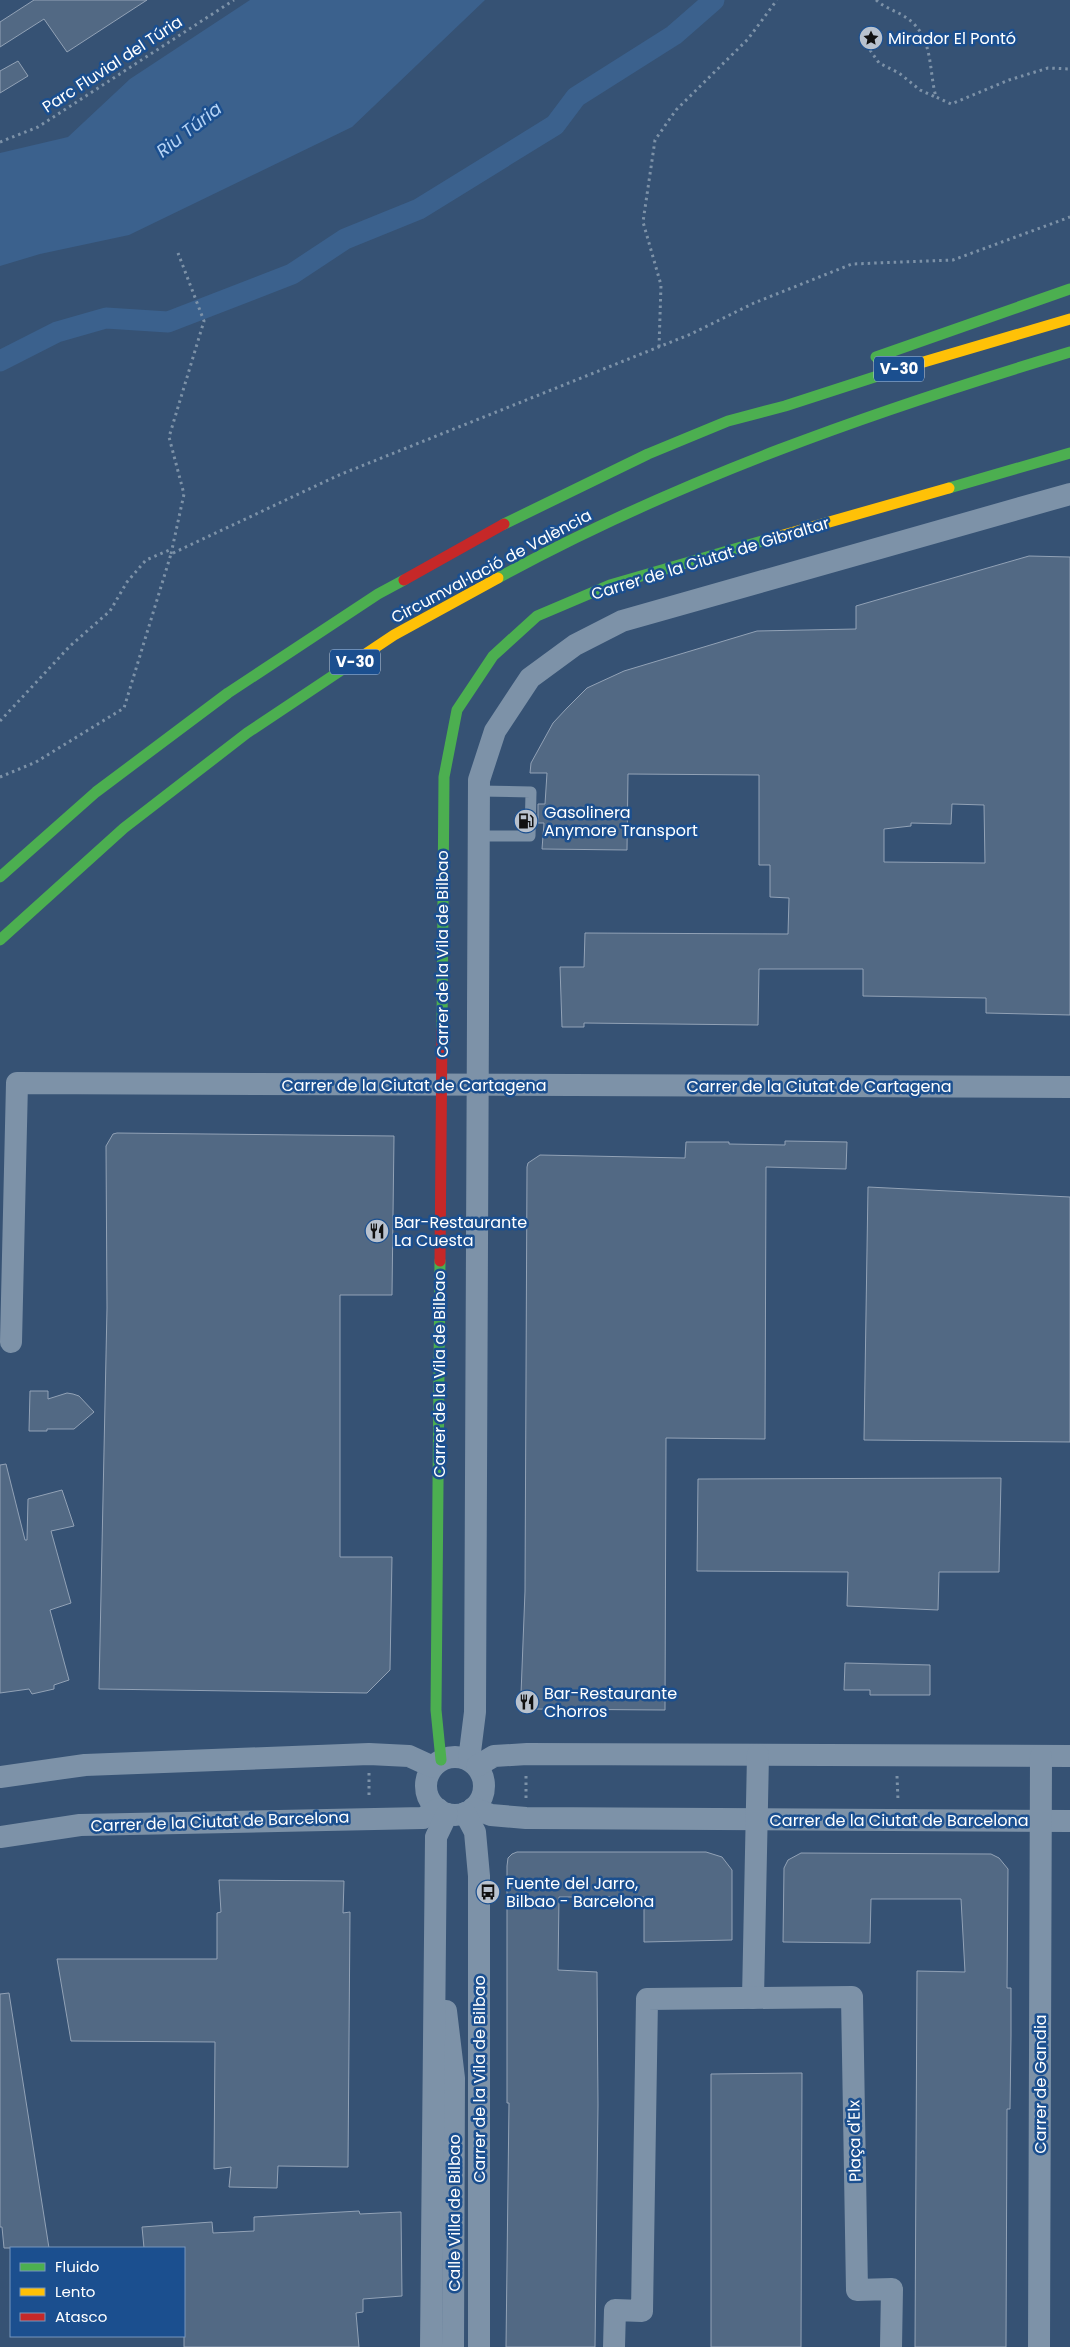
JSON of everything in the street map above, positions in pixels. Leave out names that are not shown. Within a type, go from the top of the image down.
[{"type":"main road","points":[[869,360],[1070,289]]},
{"type":"main road","name":"Circumval·lació de València","points":[[0,877],[96,792],[228,692],[378,594],[527,512],[648,454],[728,421],[785,406],[928,360],[1070,320]]},
{"type":"main road","name":"Circumval·lació de València","points":[[0,940],[124,828],[247,733],[394,635],[524,564],[668,494],[757,458],[960,385],[1070,352]]},
{"type":"main road","points":[[728,421],[769,397]]},
{"type":"main road","name":"Carrer de la Ciutat de Gibraltar","points":[[444,777],[457,710],[493,656],[537,616],[610,584],[1070,453]]},
{"type":"main road","name":"Carrer de la Vila de Bilbao","points":[[437,1764],[444,777]]},
{"type":"street","points":[[473,1763],[475,1712],[479,1085],[479,786],[495,731],[530,678],[575,646],[622,621],[1070,494]]},
{"type":"street","name":"Carrer de la Ciutat de Cartagena","points":[[11,1342],[17,1084],[1070,1087]]},
{"type":"street","points":[[0,1777],[85,1765],[369,1754],[409,1756],[437,1764]]},
{"type":"street","points":[[473,1763],[494,1756],[526,1754],[1070,1756]]},
{"type":"street","name":"Carrer de la Ciutat de Barcelona","points":[[756,1819],[758,1755]]},
{"type":"street","name":"Carrer de la Ciutat de Barcelona","points":[[1041,1756],[1041,1821]]},
{"type":"street","points":[[431,2347],[436,1837],[456,1811],[484,1793],[482,1774],[473,1763],[460,1757],[448,1757],[437,1764],[428,1775],[427,1794],[456,1811]]},
{"type":"street","name":"Carrer de la Ciutat de Barcelona","points":[[0,1837],[80,1825],[369,1817],[423,1818],[456,1811],[526,1818],[1070,1821]]},
{"type":"street","name":"Carrer de la Vila de Bilbao","points":[[456,1811],[475,1832],[479,1876],[479,2347]]},
{"type":"street","points":[[753,1998],[756,1819]]},
{"type":"street","name":"Carrer de Gandia","points":[[1039,2347],[1041,1821]]},
{"type":"street","name":"Calle Villa de Bilbao","points":[[454,2078],[479,1916]]},
{"type":"street","name":"Calle Villa de Bilbao","points":[[435,1918],[454,2078],[453,2347]]},
{"type":"street","name":"Plaça d'Elx","points":[[614,2346],[614,2310],[642,2311],[647,1999],[852,1997],[856,2290],[892,2289],[891,2347]]},
{"type":"lane","points":[[479,786],[531,792],[530,836],[480,836]]},
{"type":"path","name":"Parc Fluvial del Túria","points":[[0,142],[38,127],[234,0]]},
{"type":"path","points":[[659,346],[661,285],[643,222],[655,140],[676,110],[748,39],[777,0]]},
{"type":"path","points":[[876,0],[883,6],[908,19],[924,38],[929,53],[932,82],[936,97]]},
{"type":"path","points":[[870,50],[879,63],[899,73],[920,90],[951,104],[1048,68],[1070,69]]},
{"type":"path","points":[[171,554],[339,475],[691,334],[754,302],[852,264],[953,260],[1070,217]]},
{"type":"path","points":[[0,777],[36,762],[124,708],[171,554],[184,494],[169,437],[204,321],[178,253]]},
{"type":"path","points":[[0,721],[70,646],[110,611],[127,582],[146,560],[172,549]]},
{"type":"path","points":[[369,1754],[369,1817]]},
{"type":"path","points":[[526,1754],[526,1818]]},
{"type":"path","points":[[897,1755],[898,1820]]},
{"type":"water","name":"Riu Túria","points":[[250,0],[485,0],[352,127],[129,235],[40,254],[0,266],[0,153],[68,137],[130,79]]},
{"type":"building","points":[[34,0],[147,0],[67,52],[44,19],[0,47],[0,22]]},
{"type":"building","points":[[18,61],[28,76],[0,93],[0,71]]},
{"type":"building","points":[[1029,556],[1070,557],[1070,1015],[986,1013],[986,998],[863,996],[863,969],[759,969],[758,1025],[584,1023],[584,1027],[562,1027],[560,967],[584,967],[585,933],[788,934],[789,898],[770,897],[770,865],[759,865],[759,775],[628,774],[627,850],[542,849],[544,823],[538,823],[538,804],[545,804],[547,773],[530,773],[531,763],[553,723],[587,688],[624,671],[757,631],[856,629],[856,606]],"holes":[[[952,804],[984,805],[985,863],[884,862],[884,829],[911,826],[911,823],[951,824]]]},
{"type":"building","points":[[113,1134],[394,1136],[392,1295],[340,1295],[340,1557],[392,1557],[390,1670],[367,1693],[99,1689],[107,1308],[106,1146]]},
{"type":"building","points":[[785,1141],[847,1142],[846,1169],[766,1167],[765,1439],[666,1438],[665,1710],[528,1709],[524,1704],[521,1694],[525,1591],[528,1163],[540,1155],[685,1158],[686,1142],[785,1145]]},
{"type":"building","points":[[868,1187],[1070,1197],[1070,1442],[864,1440]]},
{"type":"building","points":[[30,1391],[48,1391],[48,1399],[67,1393],[73,1394],[79,1396],[94,1412],[74,1429],[29,1431]]},
{"type":"building","points":[[6,1464],[25,1540],[27,1540],[28,1499],[62,1490],[74,1526],[51,1531],[71,1603],[50,1610],[69,1680],[54,1685],[54,1689],[32,1694],[29,1689],[0,1693],[0,1465]]},
{"type":"building","points":[[1001,1478],[999,1572],[939,1572],[938,1610],[847,1606],[848,1572],[697,1571],[698,1479]]},
{"type":"building","points":[[845,1663],[930,1665],[930,1695],[870,1695],[870,1690],[844,1690]]},
{"type":"building","points":[[517,1852],[706,1852],[722,1857],[732,1870],[732,1940],[644,1942],[644,1897],[559,1897],[558,1970],[597,1972],[598,2105],[595,2347],[506,2347],[509,2103],[507,2103],[507,1866],[508,1858]]},
{"type":"building","points":[[801,1853],[991,1854],[999,1858],[1008,1869],[1007,1988],[1011,1988],[1011,2036],[1010,2109],[1007,2109],[1006,2347],[915,2347],[917,1971],[965,1972],[961,1899],[871,1899],[870,1943],[783,1942],[784,1868],[788,1860]]},
{"type":"building","points":[[219,1880],[344,1881],[343,1913],[350,1912],[348,2167],[278,2166],[277,2188],[229,2187],[231,2167],[214,2169],[215,2042],[71,2041],[57,1959],[217,1959],[217,1913],[221,1912]]},
{"type":"building","points":[[9,1993],[49,2247],[4,2248],[2,2227],[0,2227],[0,1994]]},
{"type":"building","points":[[802,2073],[801,2347],[711,2347],[711,2074]]},
{"type":"building","points":[[359,2211],[360,2214],[401,2212],[402,2296],[363,2299],[363,2312],[356,2313],[359,2347],[184,2347],[185,2247],[144,2247],[142,2227],[212,2222],[213,2233],[254,2231],[254,2217]]},
{"type":"waterway","points":[[0,361],[57,332],[106,318],[168,322],[292,274],[345,239],[419,209],[555,125],[576,97],[674,35],[714,0]]},
{"type":"traffic: fast","points":[[876,357],[1070,289]]},
{"type":"traffic: fast","points":[[498,578],[636,509],[778,450],[923,398],[1070,352]]},
{"type":"traffic: fast","points":[[504,524],[648,454],[728,421],[785,406],[893,371]]},
{"type":"traffic: fast","points":[[949,488],[1070,453]]},
{"type":"traffic: fast","points":[[442,1029],[444,777],[457,710],[493,656],[537,616],[610,585],[766,540]]},
{"type":"traffic: fast","points":[[0,877],[96,792],[228,693],[378,594],[404,580]]},
{"type":"traffic: fast","points":[[0,940],[124,828],[247,733],[349,665]]},
{"type":"traffic: fast","points":[[440,1261],[436,1710],[441,1760]]},
{"type":"traffic: slow","points":[[893,371],[1070,319]]},
{"type":"traffic: slow","points":[[766,540],[949,488]]},
{"type":"traffic: slow","points":[[349,665],[394,635],[498,578]]},
{"type":"traffic: jam","points":[[404,580],[504,524]]},
{"type":"traffic: jam","points":[[440,1261],[442,1029]]},
{"type":"place","name":"Mirador El Pontó","points":[[871,38]]},
{"type":"place","name":"Gasolinera Anymore Transport","points":[[526,821]]},
{"type":"place","name":"Bar-Restaurante La Cuesta","points":[[377,1231]]},
{"type":"place","name":"Bar-Restaurante Chorros","points":[[527,1702]]},
{"type":"place","name":"Fuente del Jarro, Bilbao - Barcelona","points":[[488,1892]]}]
